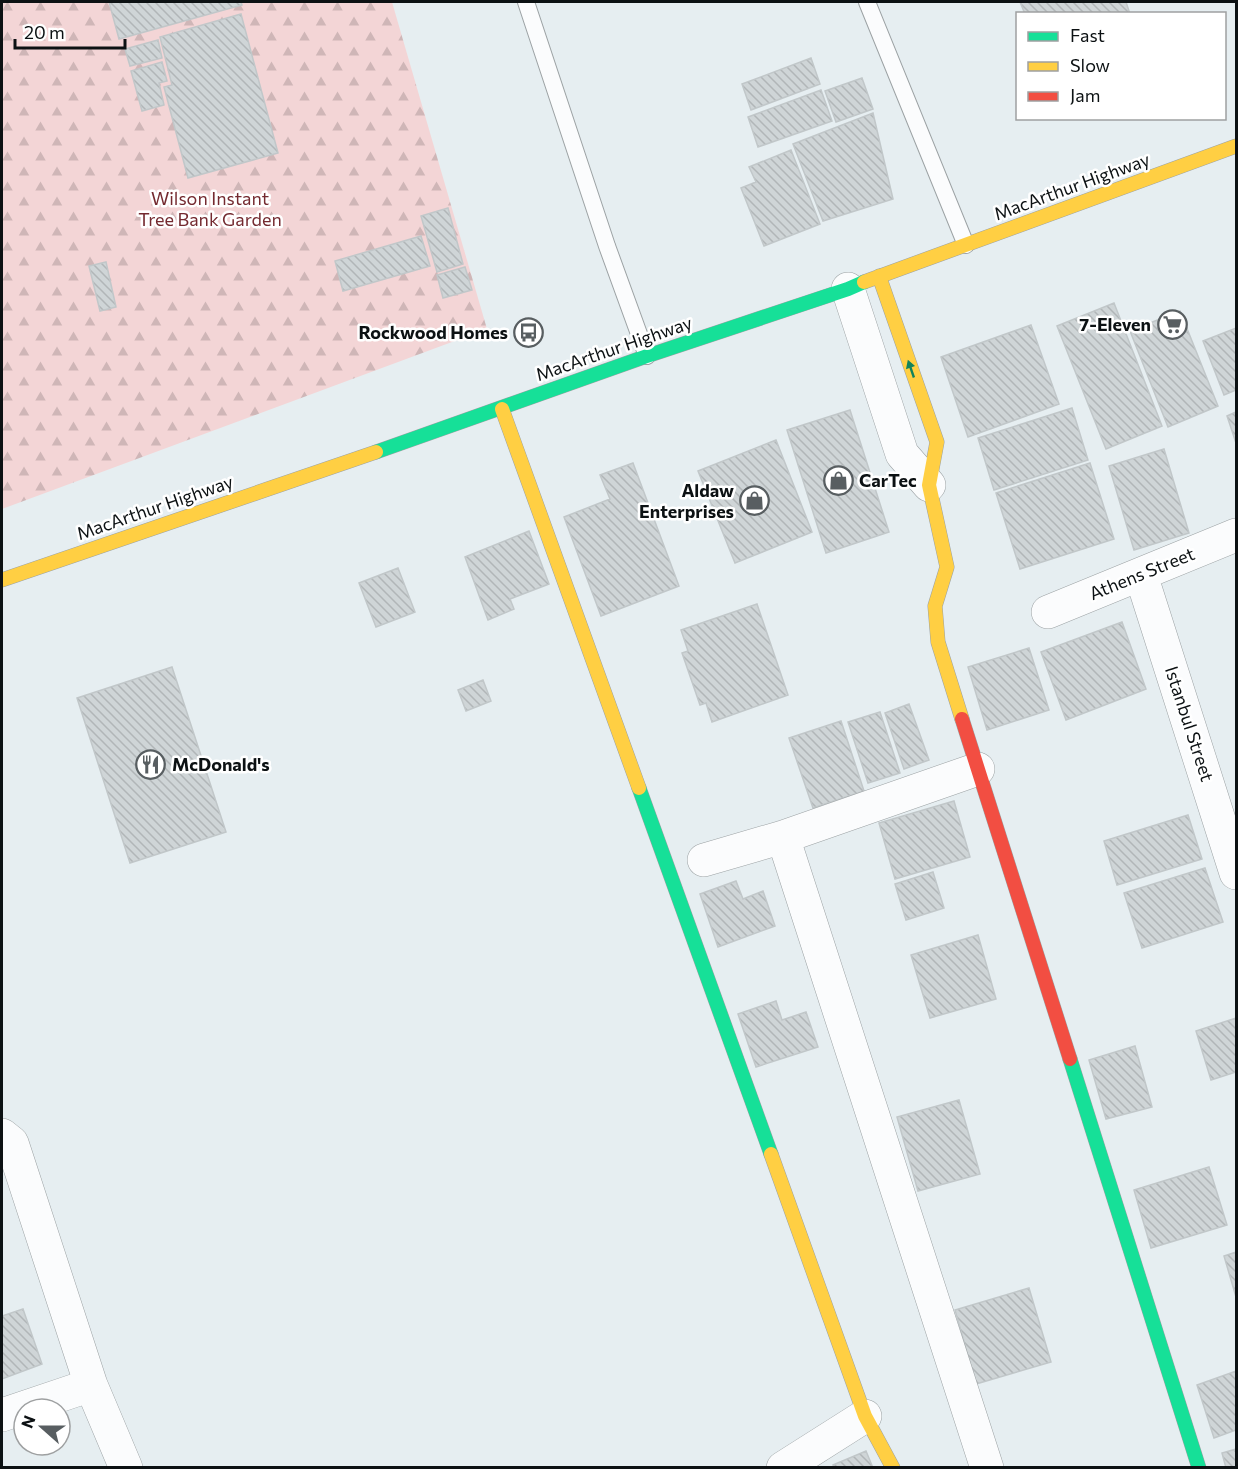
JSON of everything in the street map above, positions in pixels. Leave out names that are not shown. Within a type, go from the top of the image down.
[{"type":"main road","name":"MacArthur Highway","points":[[2,580],[647,356],[848,289],[1236,146]]},
{"type":"main road","points":[[879,276],[937,442],[929,485],[947,567],[935,606],[938,642],[1199,1467]]},
{"type":"main road","points":[[502,408],[865,1416],[893,1467]]},
{"type":"street","points":[[848,289],[902,454],[929,485]]},
{"type":"street","points":[[897,437],[931,425]]},
{"type":"street","name":"Athens Street","points":[[1048,612],[1236,536]]},
{"type":"street","name":"Istanbul Street","points":[[1141,575],[1236,873]]},
{"type":"street","points":[[704,860],[783,837],[978,769]]},
{"type":"street","points":[[783,837],[987,1467]]},
{"type":"street","points":[[2,1135],[12,1143],[91,1385],[126,1467]]},
{"type":"street","points":[[2,1415],[91,1385]]},
{"type":"street","points":[[783,1467],[865,1416]]},
{"type":"lane","points":[[526,2],[607,246],[647,356]]},
{"type":"lane","points":[[867,2],[966,245]]},
{"type":"green space","name":"Wilson Instant Tree Bank Garden","points":[[2,2],[392,2],[487,329],[2,509]]},
{"type":"building","points":[[109,2],[241,2],[242,5],[119,39]]},
{"type":"building","points":[[1020,2],[1126,2],[1129,12],[1024,12]]},
{"type":"building","points":[[241,14],[278,153],[188,178],[164,87],[172,85],[160,37]]},
{"type":"building","points":[[158,40],[162,58],[130,66],[125,49]]},
{"type":"building","points":[[811,58],[820,84],[751,110],[742,84]]},
{"type":"building","points":[[162,62],[167,81],[159,83],[164,105],[142,111],[131,71]]},
{"type":"building","points":[[862,78],[873,109],[836,122],[825,91]]},
{"type":"building","points":[[821,90],[832,121],[758,147],[748,117]]},
{"type":"building","points":[[873,113],[893,199],[823,221],[793,144]]},
{"type":"building","points":[[791,150],[820,224],[764,246],[741,188],[756,182],[749,167]]},
{"type":"building","points":[[448,208],[463,264],[437,272],[421,216]]},
{"type":"building","points":[[421,236],[430,266],[343,291],[335,261]]},
{"type":"building","points":[[106,262],[116,307],[100,311],[89,266]]},
{"type":"building","points":[[465,267],[472,290],[443,298],[437,275]]},
{"type":"building","points":[[1114,303],[1162,426],[1106,449],[1057,326]]},
{"type":"building","points":[[1180,311],[1218,406],[1168,427],[1130,331]]},
{"type":"building","points":[[1031,325],[1059,404],[968,437],[941,357]]},
{"type":"building","points":[[1236,328],[1236,390],[1224,395],[1203,341]]},
{"type":"building","points":[[1072,408],[1088,460],[994,490],[978,438]]},
{"type":"building","name":"CarTec","points":[[850,410],[889,532],[826,553],[787,430]]},
{"type":"building","points":[[1236,412],[1236,443],[1227,416]]},
{"type":"building","name":"Aldaw Enterprises","points":[[776,440],[812,532],[735,563],[698,471]]},
{"type":"building","points":[[1164,449],[1189,533],[1134,550],[1109,466]]},
{"type":"building","points":[[633,463],[679,586],[601,616],[564,517],[610,499],[600,475]]},
{"type":"building","points":[[1090,463],[1114,539],[1020,569],[996,493]]},
{"type":"building","points":[[529,531],[549,584],[510,599],[514,609],[488,620],[465,557]]},
{"type":"building","points":[[398,568],[415,612],[376,627],[359,583]]},
{"type":"building","points":[[757,604],[788,695],[712,722],[706,703],[700,705],[682,653],[688,651],[681,630]]},
{"type":"building","points":[[1122,622],[1146,689],[1066,720],[1041,652]]},
{"type":"building","points":[[1029,648],[1049,710],[987,730],[968,667]]},
{"type":"building","name":"McDonald's","points":[[172,667],[226,832],[130,863],[77,698]]},
{"type":"building","points":[[483,680],[491,701],[466,711],[458,690]]},
{"type":"building","points":[[909,704],[929,760],[904,769],[885,713]]},
{"type":"building","points":[[880,712],[900,773],[868,783],[848,722]]},
{"type":"building","points":[[841,721],[864,791],[813,808],[789,738]]},
{"type":"building","points":[[954,801],[970,857],[895,879],[879,823]]},
{"type":"building","points":[[1188,815],[1202,859],[1117,885],[1104,841]]},
{"type":"building","points":[[1205,868],[1223,922],[1142,948],[1124,893]]},
{"type":"building","points":[[933,872],[944,908],[906,920],[895,884]]},
{"type":"building","points":[[736,881],[743,899],[763,891],[775,926],[718,947],[700,894]]},
{"type":"building","points":[[978,935],[996,999],[930,1018],[911,955]]},
{"type":"building","points":[[776,1001],[782,1020],[806,1012],[818,1047],[756,1067],[738,1014]]},
{"type":"building","points":[[1236,1018],[1236,1072],[1211,1080],[1196,1031]]},
{"type":"building","points":[[1135,1046],[1152,1107],[1106,1119],[1089,1060]]},
{"type":"building","points":[[959,1100],[980,1174],[918,1191],[897,1117]]},
{"type":"building","points":[[1209,1167],[1227,1225],[1151,1248],[1134,1190]]},
{"type":"building","points":[[1236,1252],[1236,1297],[1224,1256]]},
{"type":"building","points":[[1029,1288],[1051,1362],[976,1384],[955,1310]]},
{"type":"building","points":[[23,1309],[42,1364],[2,1379],[2,1316]]},
{"type":"building","points":[[1236,1371],[1236,1430],[1214,1438],[1197,1385]]},
{"type":"building","points":[[1236,1449],[1236,1468],[1226,1468],[1222,1453]]},
{"type":"building","points":[[866,1451],[873,1468],[834,1468],[833,1465]]},
{"type":"traffic: fast","points":[[376,452],[864,282]]},
{"type":"traffic: fast","points":[[639,788],[771,1154]]},
{"type":"traffic: fast","points":[[1070,1059],[1199,1468]]},
{"type":"traffic: slow","points":[[864,282],[1236,146]]},
{"type":"traffic: slow","points":[[879,276],[937,442],[929,485],[947,567],[935,606],[938,642],[962,719]]},
{"type":"traffic: slow","points":[[502,409],[639,788]]},
{"type":"traffic: slow","points":[[2,580],[376,452]]},
{"type":"traffic: slow","points":[[771,1154],[865,1416],[893,1468]]},
{"type":"traffic: jam","points":[[962,719],[1070,1059]]},
{"type":"place","name":"7-Eleven","points":[[1172,325]]},
{"type":"place","name":"Rockwood Homes","points":[[529,333]]},
{"type":"place","name":"CarTec","points":[[838,481]]},
{"type":"place","name":"Aldaw Enterprises","points":[[755,501]]},
{"type":"place","name":"McDonald's","points":[[151,765]]}]
